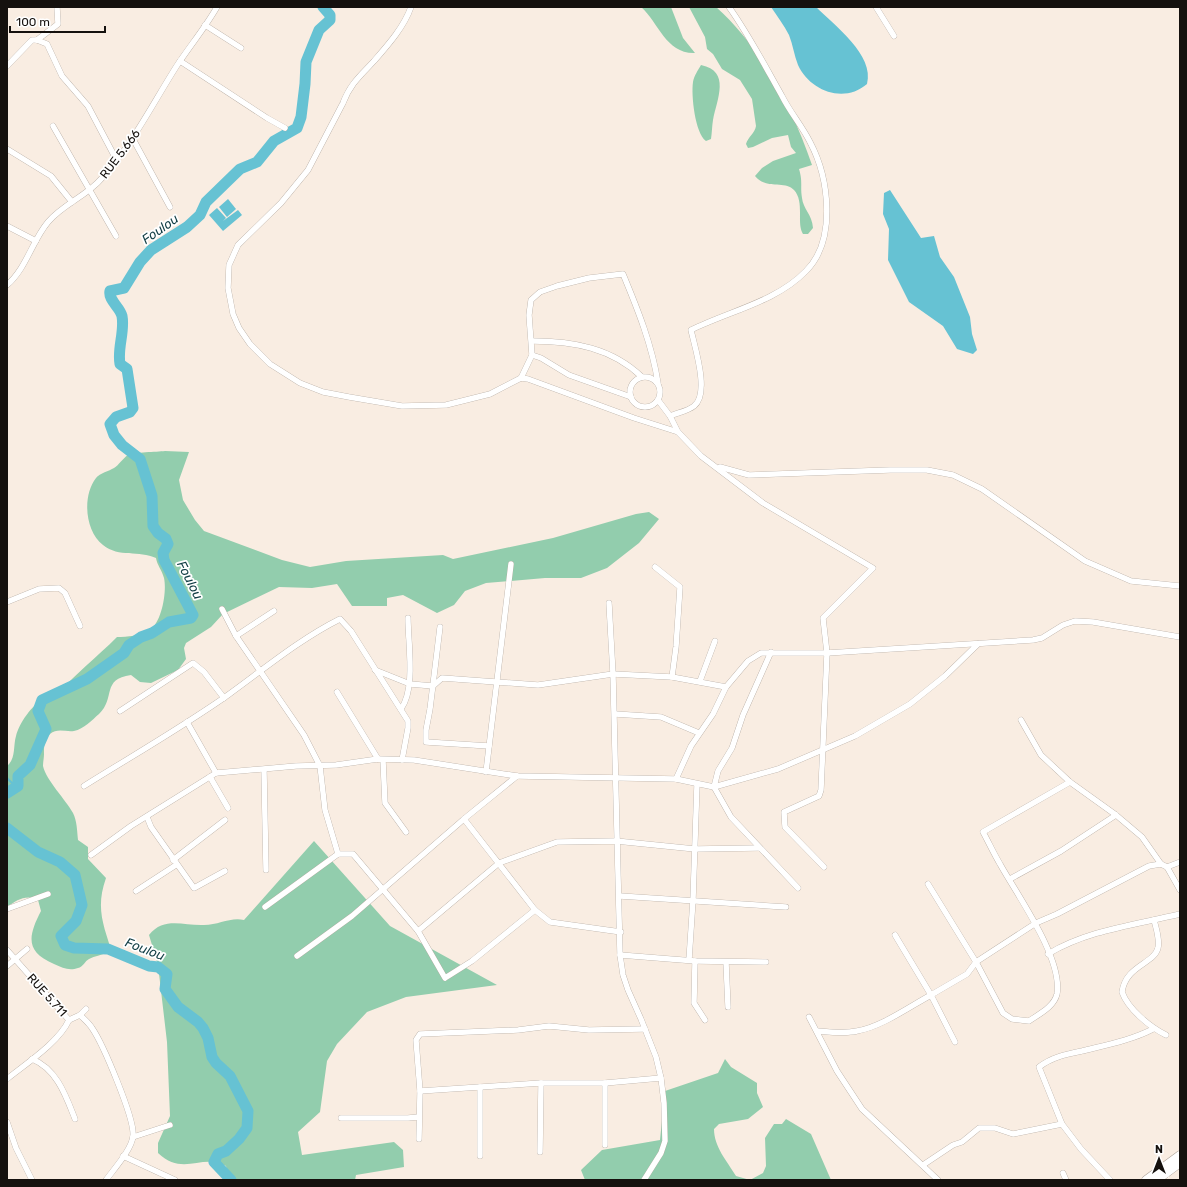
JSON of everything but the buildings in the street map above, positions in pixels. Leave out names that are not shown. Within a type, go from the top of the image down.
[{"type":"main road","points":[[1146,1180],[1180,1155]]},
{"type":"main road","points":[[1157,1180],[1180,1163]]},
{"type":"street","points":[[8,64],[29,42],[37,40],[58,24],[57,7]]},
{"type":"street","name":"RUE 5.666","points":[[7,285],[19,271],[48,221],[102,179],[133,139],[180,61],[217,7]]},
{"type":"street","points":[[411,7],[390,42],[347,91],[344,103],[308,170],[281,203],[238,245],[229,265],[228,288],[233,314],[239,328],[250,344],[270,364],[300,383],[323,392],[402,406],[446,405],[490,394],[521,378],[528,379],[634,418],[678,432]]},
{"type":"street","points":[[670,416],[693,407],[701,396],[699,363],[691,330],[779,292],[796,280],[815,261],[821,251],[827,224],[825,195],[811,144],[729,7]]},
{"type":"street","points":[[876,7],[894,36]]},
{"type":"street","points":[[206,25],[241,48]]},
{"type":"street","points":[[37,40],[48,44],[62,76],[88,106],[116,159]]},
{"type":"street","points":[[180,61],[267,118],[285,128]]},
{"type":"street","points":[[53,126],[116,236]]},
{"type":"street","points":[[133,139],[170,207]]},
{"type":"street","points":[[7,149],[51,176],[72,202]]},
{"type":"street","points":[[7,226],[36,241]]},
{"type":"street","points":[[521,378],[532,355],[529,315],[531,300],[540,292],[557,286],[589,278],[623,274],[647,333],[654,357],[660,394],[658,400],[654,404],[644,407],[639,405],[631,397],[569,375],[541,358],[532,355]]},
{"type":"street","points":[[532,341],[562,342],[600,350],[624,361],[642,377]]},
{"type":"street","points":[[631,397],[630,391],[636,380],[642,377],[651,378],[658,383]]},
{"type":"street","points":[[658,400],[670,416],[678,432],[701,456],[763,503],[873,568],[823,618],[827,653],[821,790],[819,796],[784,812],[785,827],[824,867]]},
{"type":"street","points":[[714,465],[749,475],[890,470],[927,470],[953,475],[982,489],[1085,561],[1131,581],[1180,586]]},
{"type":"street","points":[[486,772],[511,564]]},
{"type":"street","points":[[655,567],[680,587],[676,647],[672,677]]},
{"type":"street","points":[[7,602],[39,589],[59,588],[65,593],[80,626]]},
{"type":"street","points":[[609,603],[615,714],[616,841],[620,896],[620,955],[623,975],[628,990],[656,1057],[661,1078],[664,1103],[665,1141],[661,1153],[644,1180]]},
{"type":"street","points":[[222,609],[236,636],[304,735],[320,766],[325,810],[338,854]]},
{"type":"street","points":[[236,636],[274,611]]},
{"type":"street","points":[[401,709],[406,702],[410,684],[408,618]]},
{"type":"street","points":[[84,786],[224,698],[296,645],[340,619],[350,631],[408,720],[402,760]]},
{"type":"street","points":[[676,780],[698,734],[713,714],[726,687],[748,661],[761,653],[827,653],[1033,640],[1042,638],[1063,625],[1075,621],[1093,622],[1180,637]]},
{"type":"street","points":[[440,627],[426,730],[426,742],[489,746]]},
{"type":"street","points":[[700,681],[715,641]]},
{"type":"street","points":[[91,855],[131,826],[216,773],[336,765],[381,760],[414,760],[517,776],[676,780],[714,787],[778,769],[855,736],[910,704],[945,676],[978,644]]},
{"type":"street","points":[[771,652],[743,715],[732,748],[718,771],[714,787],[731,817],[798,888]]},
{"type":"street","points":[[120,711],[193,663],[204,672],[224,698]]},
{"type":"street","points":[[375,670],[410,684],[433,686],[442,678],[538,685],[613,674],[672,677],[726,687]]},
{"type":"street","points":[[337,692],[381,760],[385,803],[406,832]]},
{"type":"street","points":[[615,714],[661,717],[698,734]]},
{"type":"street","points":[[1021,720],[1040,755],[1070,782],[1116,815],[1142,837],[1161,864],[1167,867],[1180,890]]},
{"type":"street","points":[[187,722],[216,773]]},
{"type":"street","points":[[264,770],[266,870]]},
{"type":"street","points":[[297,956],[352,916],[381,889],[517,776]]},
{"type":"street","points":[[210,777],[228,808]]},
{"type":"street","points":[[928,884],[976,962],[1003,1013],[1012,1018],[1029,1021],[1053,1004],[1057,995],[1057,978],[1036,923],[983,832],[1070,782]]},
{"type":"street","points":[[697,784],[692,961],[694,1003],[705,1020]]},
{"type":"street","points":[[1010,880],[1061,851],[1116,815]]},
{"type":"street","points":[[147,817],[150,827],[194,888],[225,872]]},
{"type":"street","points":[[464,819],[535,910],[550,922],[621,932]]},
{"type":"street","points":[[136,891],[175,862],[225,820]]},
{"type":"street","points":[[418,931],[498,863],[557,842],[616,841],[695,849],[759,848]]},
{"type":"street","points":[[265,907],[338,854],[353,854],[418,931],[444,978],[472,961],[535,910]]},
{"type":"street","points":[[1167,867],[1180,862]]},
{"type":"street","points":[[817,1031],[857,1031],[871,1027],[967,974],[976,962],[1036,923],[1057,914],[1149,866],[1161,864]]},
{"type":"street","points":[[7,908],[48,894]]},
{"type":"street","points":[[620,896],[693,900],[786,908]]},
{"type":"street","points":[[1048,954],[1065,944],[1098,933],[1180,914]]},
{"type":"street","points":[[1154,920],[1158,935],[1158,948],[1153,956],[1127,976],[1122,992],[1132,1008],[1153,1029],[1166,1035]]},
{"type":"street","points":[[896,935],[931,995],[955,1042]]},
{"type":"street","points":[[7,966],[27,949]]},
{"type":"street","name":"RUE 5.711","points":[[7,950],[69,1020],[65,1028],[32,1060],[7,1079]]},
{"type":"street","points":[[620,955],[692,961],[766,962]]},
{"type":"street","points":[[726,962],[728,1007]]},
{"type":"street","points":[[69,1020],[80,1015],[86,1009]]},
{"type":"street","points":[[80,1015],[92,1028],[104,1053],[127,1109],[133,1137],[123,1156],[106,1180]]},
{"type":"street","points":[[809,1017],[838,1071],[862,1110],[938,1180]]},
{"type":"street","points":[[419,1139],[420,1091],[416,1040],[420,1034],[518,1030],[549,1026],[589,1030],[645,1029]]},
{"type":"street","points":[[1110,1180],[1080,1149],[1062,1124],[1040,1067],[1045,1063],[1061,1056],[1122,1041],[1153,1029]]},
{"type":"street","points":[[32,1060],[43,1066],[54,1076],[65,1095],[75,1119]]},
{"type":"street","points":[[420,1091],[541,1083],[605,1083],[661,1078]]},
{"type":"street","points":[[540,1152],[541,1083]]},
{"type":"street","points":[[605,1083],[605,1145]]},
{"type":"street","points":[[480,1087],[480,1156]]},
{"type":"street","points":[[341,1118],[419,1117]]},
{"type":"street","points":[[7,1122],[16,1148],[32,1180]]},
{"type":"street","points":[[923,1165],[953,1144],[962,1142],[979,1128],[995,1128],[1013,1134],[1062,1124]]},
{"type":"street","points":[[133,1137],[170,1125]]},
{"type":"street","points":[[123,1156],[175,1180]]},
{"type":"street","points":[[1063,1173],[1066,1180]]},
{"type":"green space","points":[[641,7],[671,7],[683,38],[695,53],[685,52],[670,43]]},
{"type":"green space","points":[[689,7],[716,7],[733,23],[761,60],[785,100],[812,165],[799,169],[801,177],[801,194],[813,228],[808,234],[803,234],[801,229],[799,200],[794,190],[786,186],[764,183],[755,176],[762,168],[773,161],[796,153],[791,147],[788,135],[772,138],[748,148],[746,144],[756,126],[752,99],[740,80],[722,69],[713,54],[707,49],[705,37]]},
{"type":"green space","points":[[701,65],[710,68],[716,73],[720,87],[713,120],[711,139],[706,141],[702,137],[699,130],[693,96],[694,80]]},
{"type":"green space","points":[[165,451],[189,452],[179,480],[183,500],[195,520],[204,531],[282,560],[310,567],[346,561],[443,555],[453,559],[553,538],[636,514],[649,512],[659,519],[639,543],[607,568],[581,578],[545,578],[486,583],[465,591],[454,605],[437,613],[403,595],[387,598],[387,606],[352,606],[337,584],[312,588],[279,587],[223,614],[211,627],[186,643],[184,648],[186,659],[178,670],[151,683],[140,682],[131,675],[122,677],[116,681],[112,685],[104,708],[88,724],[74,731],[53,732],[45,741],[44,746],[43,766],[45,772],[73,813],[76,822],[78,840],[88,847],[88,859],[106,878],[101,899],[101,908],[104,926],[113,956],[107,953],[96,956],[86,961],[80,967],[75,969],[66,969],[45,959],[34,949],[32,942],[33,928],[41,911],[38,900],[34,898],[26,898],[18,900],[7,907],[7,766],[12,760],[16,736],[20,726],[35,705],[45,698],[56,696],[117,637],[142,634],[150,630],[158,620],[163,606],[165,584],[156,558],[143,554],[122,553],[109,549],[103,545],[92,531],[89,522],[87,503],[92,485],[96,478],[116,467],[128,455]]},
{"type":"green space","points":[[314,841],[390,926],[497,985],[406,997],[367,1012],[337,1044],[327,1061],[320,1112],[298,1132],[302,1155],[394,1142],[403,1150],[404,1167],[356,1175],[355,1180],[225,1180],[228,1176],[226,1166],[209,1162],[184,1164],[167,1160],[158,1153],[158,1143],[170,1116],[167,1042],[158,965],[149,935],[155,929],[168,924],[204,925],[229,920],[244,920]]},
{"type":"green space","points":[[725,1059],[731,1067],[757,1083],[757,1093],[763,1107],[748,1119],[719,1124],[714,1129],[716,1142],[736,1176],[750,1180],[585,1180],[581,1170],[602,1150],[660,1140],[665,1091],[718,1073]]},
{"type":"green space","points":[[786,1119],[811,1134],[831,1180],[750,1180],[763,1173],[766,1166],[765,1138],[774,1124],[782,1124]]},
{"type":"water","points":[[771,7],[816,7],[851,41],[859,52],[865,62],[868,73],[867,84],[858,90],[838,94],[819,88],[811,82],[803,74],[798,65],[789,35]]},
{"type":"water","points":[[890,190],[921,238],[934,236],[940,257],[954,277],[970,317],[972,334],[977,350],[973,354],[957,349],[943,326],[909,302],[888,260],[889,229],[883,214],[884,193]]},
{"type":"water","points":[[228,199],[236,209],[227,217],[219,207]]},
{"type":"water","points":[[217,208],[226,218],[223,221],[238,210],[242,215],[223,231],[209,215]]},
{"type":"waterway","name":"Foulou","points":[[7,793],[18,786],[18,776],[30,765],[46,729],[38,711],[42,700],[87,679],[124,653],[129,645],[141,637],[152,633],[169,622],[191,618],[193,615],[164,560],[163,553],[168,544],[166,539],[158,533],[153,526],[152,496],[140,459],[122,445],[114,435],[110,424],[116,417],[130,412],[133,408],[127,369],[120,364],[119,358],[123,328],[122,316],[112,300],[110,291],[124,288],[140,262],[151,250],[187,227],[200,215],[206,202],[240,169],[257,162],[274,141],[297,128],[301,117],[306,62],[319,30],[330,20],[330,15],[323,7]]},
{"type":"waterway","points":[[7,778],[12,783],[19,782]]},
{"type":"waterway","name":"Foulou","points":[[7,828],[38,852],[60,862],[75,875],[82,905],[76,921],[61,936],[65,945],[74,948],[108,949],[149,966],[158,967],[167,974],[165,989],[178,1007],[198,1022],[203,1028],[208,1038],[212,1057],[216,1063],[230,1076],[248,1111],[247,1128],[239,1139],[226,1151],[218,1154],[214,1162],[231,1180]]}]
